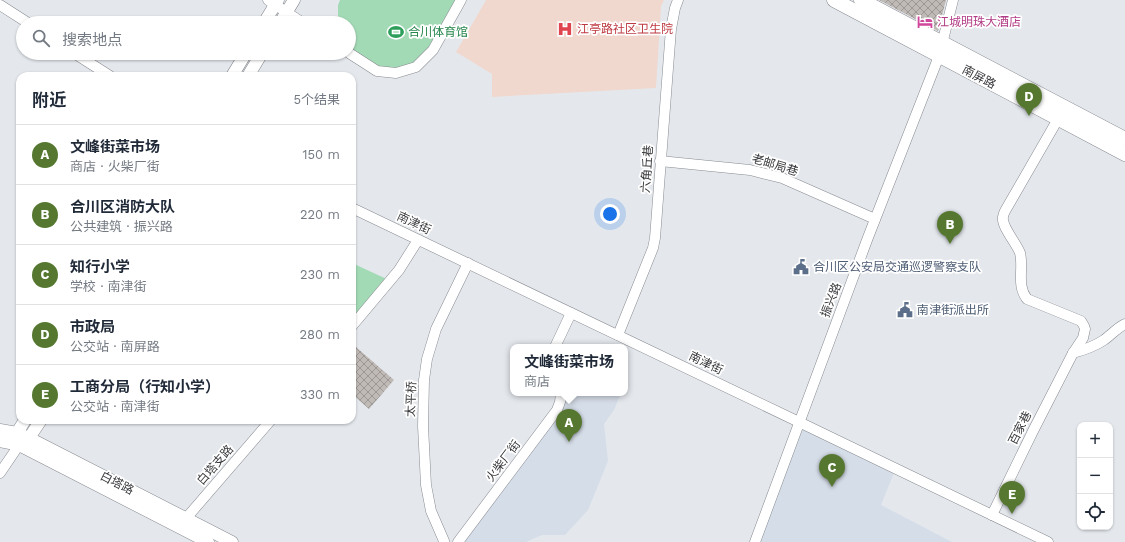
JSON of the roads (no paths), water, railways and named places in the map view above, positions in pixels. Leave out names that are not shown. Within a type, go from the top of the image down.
[{"type":"main road","name":"南屏路","points":[[834,0],[1125,139]]},
{"type":"main road","name":"南屏路","points":[[861,0],[940,50],[1058,119],[1125,154]]},
{"type":"street","points":[[284,16],[294,0]]},
{"type":"street","points":[[356,58],[377,71],[396,73],[416,67],[433,50],[461,0]]},
{"type":"street","name":"六角丘巷","points":[[618,335],[653,248],[655,238],[671,29],[678,0]]},
{"type":"street","name":"振兴路","points":[[755,542],[875,219],[940,50],[953,0]]},
{"type":"street","points":[[267,16],[274,2],[293,16]]},
{"type":"street","points":[[0,5],[17,16]]},
{"type":"street","points":[[85,60],[104,72]]},
{"type":"street","points":[[234,72],[242,60]]},
{"type":"street","points":[[250,72],[258,60]]},
{"type":"street","name":"百家巷","points":[[992,515],[1033,431],[1084,334],[1084,326],[1081,321],[1027,299],[1023,294],[1021,286],[1021,257],[1019,250],[1002,218],[1058,119]]},
{"type":"street","name":"老邮局巷","points":[[660,161],[750,170],[782,178],[875,219]]},
{"type":"street","name":"南津街","points":[[356,210],[1048,542]]},
{"type":"street","points":[[356,321],[399,270],[418,240]]},
{"type":"street","name":"太平桥","points":[[444,541],[431,511],[426,485],[423,426],[424,380],[427,359],[436,329],[468,263]]},
{"type":"street","points":[[556,344],[571,313]]},
{"type":"street","points":[[1073,353],[1084,350],[1104,340],[1117,328],[1125,324]]},
{"type":"street","name":"火柴厂街","points":[[458,542],[557,410],[561,396]]},
{"type":"street","points":[[0,473],[18,439],[24,424]]},
{"type":"street","points":[[30,438],[39,424]]},
{"type":"street","name":"白塔支路","points":[[182,522],[268,424]]},
{"type":"street","name":"白塔路","points":[[0,430],[182,522],[232,542]]},
{"type":"street","name":"白塔路","points":[[0,441],[30,438],[182,522],[208,542]]},
{"type":"place","name":"江城明珠大酒店","points":[[925,22]]},
{"type":"place","name":"江亭路社区卫生院","points":[[565,29]]},
{"type":"place","name":"合川体育馆","points":[[396,32]]},
{"type":"place","name":"市政局","points":[[1029,116]]},
{"type":"place","name":"合川区消防大队","points":[[950,244]]},
{"type":"place","name":"合川区公安局交通巡逻警察支队","points":[[801,267]]},
{"type":"place","name":"南津街派出所","points":[[905,310]]},
{"type":"place","name":"文峰街菜市场","points":[[569,442]]},
{"type":"place","name":"知行小学","points":[[832,487]]},
{"type":"place","name":"工商分局（行知小学）","points":[[1012,514]]}]
